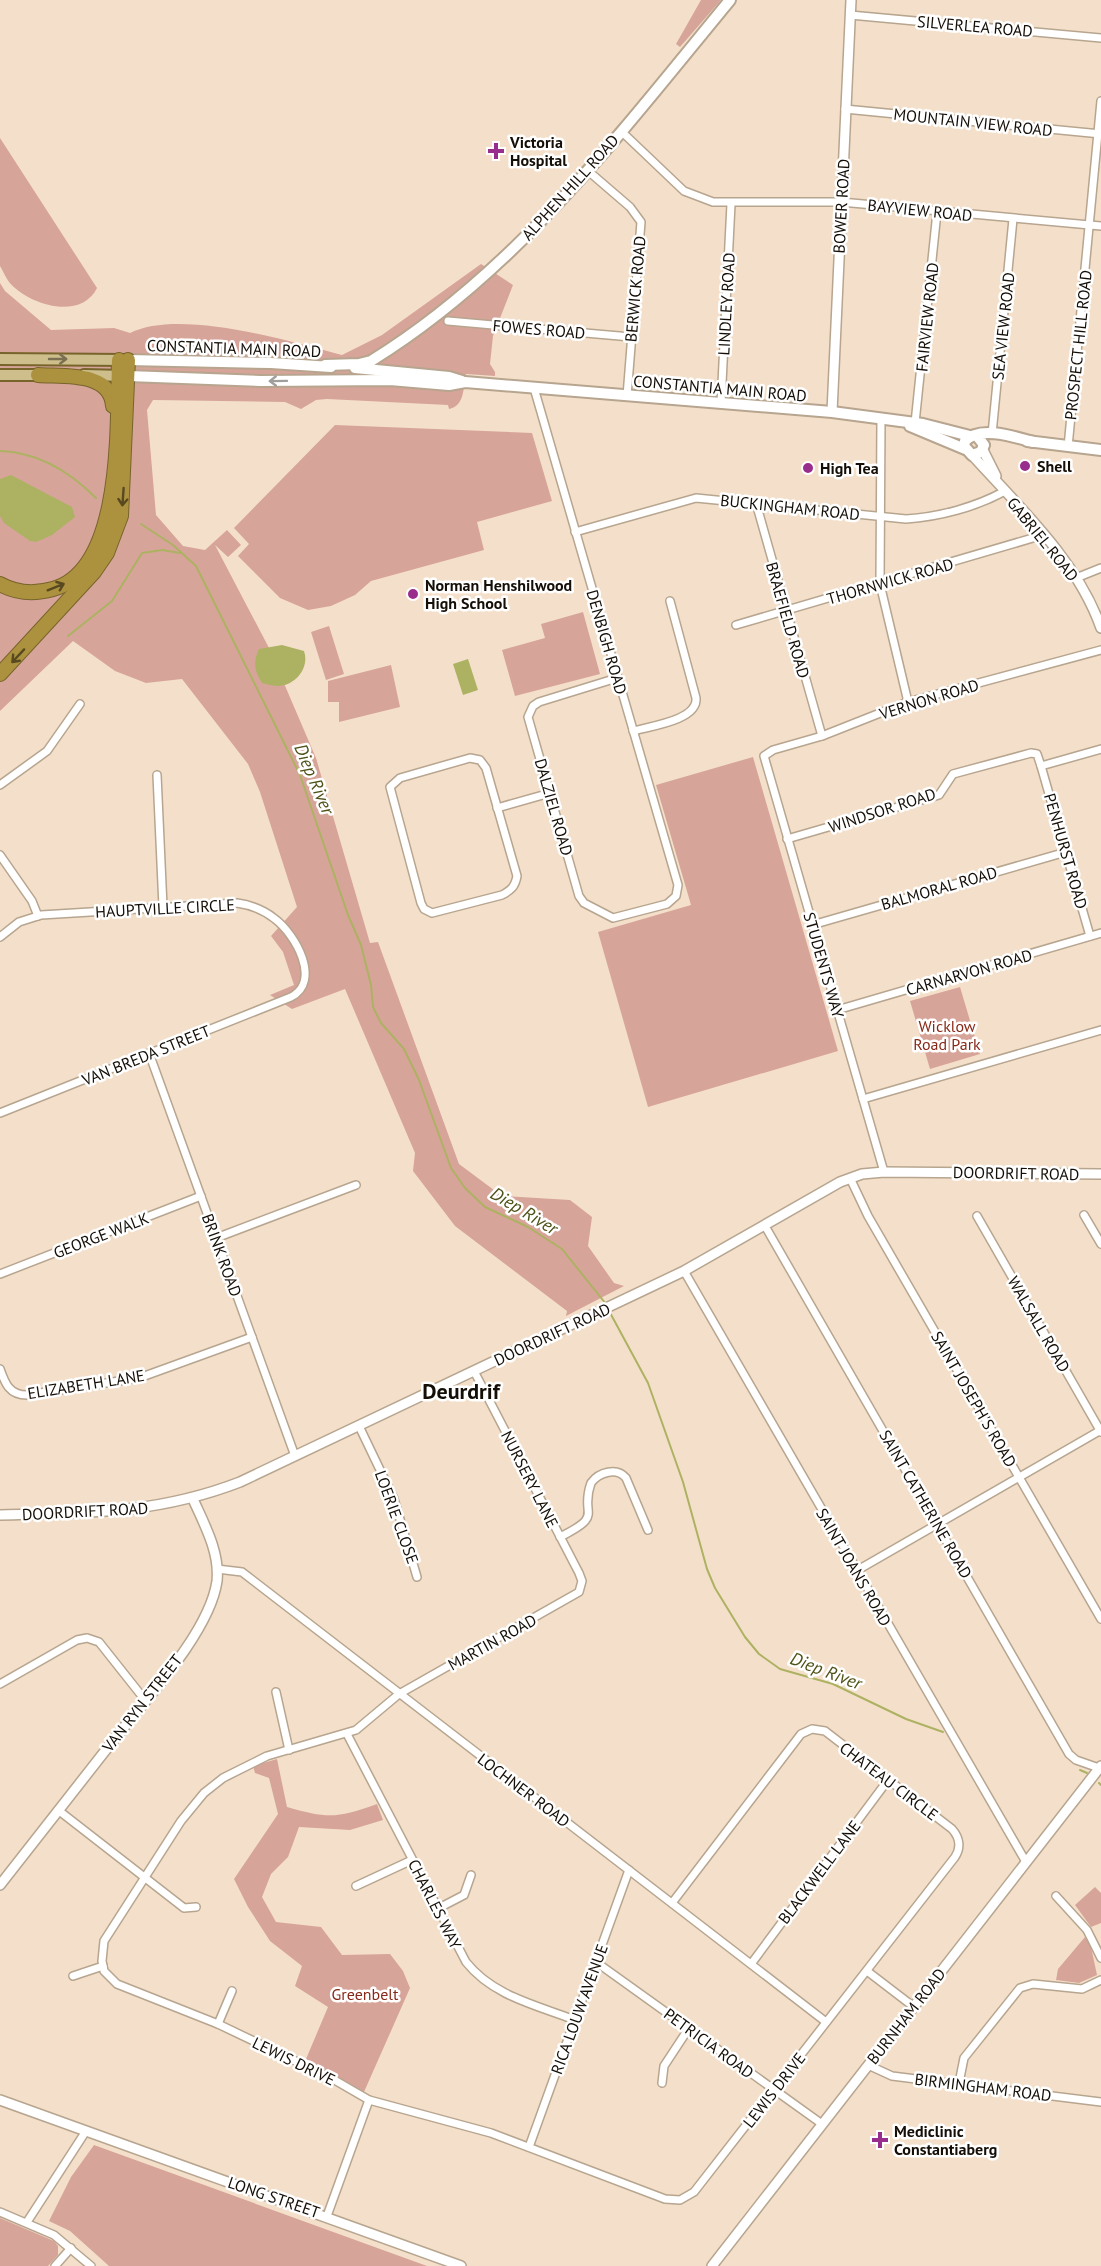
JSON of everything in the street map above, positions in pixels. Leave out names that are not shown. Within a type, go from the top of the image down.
[{"type":"highway","points":[[0,584],[26,593],[44,592],[66,583],[85,565],[96,549],[109,513],[124,360]]},
{"type":"highway","points":[[38,375],[91,380],[104,384],[112,399],[116,441]]},
{"type":"highway","points":[[0,674],[108,554],[122,516],[124,499],[123,376]]},
{"type":"main road","name":"ALPHEN HILL ROAD","points":[[325,365],[365,363],[388,350],[492,271],[587,170],[730,0]]},
{"type":"main road","name":"ALPHEN HILL ROAD","points":[[374,370],[388,350]]},
{"type":"main road","name":"CONSTANTIA MAIN ROAD","points":[[0,359],[325,365],[449,377],[465,382],[832,412],[915,423],[973,436]]},
{"type":"main road","points":[[336,380],[374,370]]},
{"type":"main road","name":"CONSTANTIA MAIN ROAD","points":[[0,375],[123,376],[260,381],[336,380],[449,385],[465,382]]},
{"type":"main road","name":"CONSTANTIA MAIN ROAD","points":[[901,421],[976,450]]},
{"type":"main road","points":[[976,450],[965,441],[973,436],[992,434],[1033,442],[1101,450]]},
{"type":"main road","points":[[973,436],[976,450]]},
{"type":"main road","points":[[976,450],[1002,440],[1033,442]]},
{"type":"street","name":"BOWER ROAD","points":[[832,412],[851,0]]},
{"type":"street","name":"SILVERLEA ROAD","points":[[850,15],[1101,38]]},
{"type":"street","name":"PROSPECT HILL ROAD","points":[[1068,447],[1100,134],[1101,101]]},
{"type":"street","name":"MOUNTAIN VIEW ROAD","points":[[845,109],[1100,134]]},
{"type":"street","name":"BAYVIEW ROAD","points":[[621,131],[684,190],[702,200],[731,204],[841,202],[1101,226]]},
{"type":"street","name":"BERWICK ROAD","points":[[587,170],[630,207],[641,222],[627,396]]},
{"type":"street","name":"LINDLEY ROAD","points":[[721,403],[731,204]]},
{"type":"street","name":"FAIRVIEW ROAD","points":[[915,423],[937,212]]},
{"type":"street","name":"SEA VIEW ROAD","points":[[992,434],[1013,219]]},
{"type":"street","name":"FOWES ROAD","points":[[448,321],[631,337]]},
{"type":"street","name":"DENBIGH ROAD","points":[[534,388],[678,885],[676,896],[667,904],[618,918],[609,917],[594,909]]},
{"type":"street","points":[[881,418],[880,584],[908,702]]},
{"type":"street","name":"GABRIEL ROAD","points":[[976,450],[1002,487],[1076,578],[1099,617],[1101,628]]},
{"type":"street","name":"BUCKINGHAM ROAD","points":[[575,532],[689,498],[704,497],[906,519],[937,515],[988,499],[1002,487]]},
{"type":"street","name":"BRAEFIELD ROAD","points":[[756,503],[822,736]]},
{"type":"street","name":"THORNWICK ROAD","points":[[736,625],[1043,535]]},
{"type":"street","points":[[1076,578],[1101,568]]},
{"type":"street","points":[[633,731],[688,715],[696,706],[696,698],[670,601]]},
{"type":"street","name":"VERNON ROAD","points":[[764,759],[765,754],[773,750],[822,736],[908,702],[1101,650]]},
{"type":"street","name":"DALZIEL ROAD","points":[[594,909],[584,903],[579,896],[528,717],[533,706],[539,702],[617,678]]},
{"type":"street","points":[[0,785],[47,751],[80,704]]},
{"type":"street","points":[[1041,765],[1101,749]]},
{"type":"street","name":"WINDSOR ROAD","points":[[787,839],[939,795],[953,774],[1031,753],[1037,754],[1041,765]]},
{"type":"street","points":[[476,758],[484,762],[497,808],[517,876],[513,888],[501,895],[450,909],[428,912],[421,903],[390,794],[394,782],[476,758]]},
{"type":"street","name":"STUDENTS WAY","points":[[764,759],[884,1172]]},
{"type":"street","name":"PENHURST ROAD","points":[[1041,765],[1090,936]]},
{"type":"street","points":[[157,775],[163,907]]},
{"type":"street","points":[[497,808],[549,793]]},
{"type":"street","name":"BALMORAL ROAD","points":[[812,925],[1066,852]]},
{"type":"street","points":[[0,855],[32,901],[38,916]]},
{"type":"street","name":"HAUPTVILLE CIRCLE","points":[[0,937],[19,922],[38,916],[237,903],[255,907],[271,915],[293,939],[305,969],[303,986],[291,997]]},
{"type":"street","name":"CARNARVON ROAD","points":[[837,1010],[1101,933]]},
{"type":"street","name":"VAN BREDA STREET","points":[[0,1113],[291,997]]},
{"type":"street","points":[[863,1099],[1101,1030]]},
{"type":"street","name":"BRINK ROAD","points":[[149,1053],[295,1456]]},
{"type":"street","name":"DOORDRIFT ROAD","points":[[0,1515],[126,1511],[193,1499],[240,1482],[624,1300],[684,1270],[850,1178],[884,1172],[1101,1174]]},
{"type":"street","name":"SAINT JOSEPH'S ROAD","points":[[850,1178],[867,1216],[1101,1619]]},
{"type":"street","points":[[216,1238],[356,1185]]},
{"type":"street","name":"GEORGE WALK","points":[[0,1274],[201,1196]]},
{"type":"street","name":"WALSALL ROAD","points":[[977,1215],[1101,1431]]},
{"type":"street","points":[[1084,1215],[1101,1244]]},
{"type":"street","name":"SAINT CATHERINE ROAD","points":[[765,1226],[1069,1754],[1096,1773]]},
{"type":"street","name":"SAINT JOANS ROAD","points":[[684,1270],[1026,1862]]},
{"type":"street","name":"ELIZABETH LANE","points":[[0,1369],[9,1388],[16,1393],[27,1395],[138,1378],[252,1337]]},
{"type":"street","name":"NURSERY LANE","points":[[474,1371],[579,1573],[582,1587]]},
{"type":"street","name":"LOERIE CLOSE","points":[[359,1425],[394,1500],[417,1577]]},
{"type":"street","points":[[856,1571],[1101,1431]]},
{"type":"street","points":[[560,1537],[583,1524],[589,1512],[591,1483],[598,1476],[613,1471],[620,1472],[626,1478],[648,1530]]},
{"type":"street","name":"VAN RYN STREET","points":[[0,1885],[145,1701],[202,1622],[211,1605],[217,1569],[212,1543],[193,1499]]},
{"type":"street","name":"LOCHNER ROAD","points":[[217,1569],[242,1572],[826,2022]]},
{"type":"street","name":"MARTIN ROAD","points":[[399,1694],[574,1597],[582,1587]]},
{"type":"street","points":[[0,1684],[77,1640],[87,1638],[102,1645],[145,1701]]},
{"type":"street","points":[[276,1692],[289,1750]]},
{"type":"street","points":[[73,1976],[103,1966],[105,1941],[181,1821],[209,1789],[244,1765],[347,1734],[399,1694]]},
{"type":"street","name":"CHATEAU CIRCLE","points":[[672,1903],[804,1732],[816,1729],[825,1731],[952,1829],[958,1839],[959,1849],[826,2022]]},
{"type":"street","name":"CHARLES WAY","points":[[347,1734],[466,1962],[480,1978],[508,1995],[575,2020]]},
{"type":"street","name":"BURNHAM ROAD","points":[[712,2266],[1096,1773]]},
{"type":"street","name":"BLACKWELL LANE","points":[[751,1964],[888,1780]]},
{"type":"street","points":[[58,1810],[184,1908],[196,1907]]},
{"type":"street","points":[[356,1886],[412,1860]]},
{"type":"street","name":"RICA LOUW AVENUE","points":[[529,2147],[629,1870]]},
{"type":"street","points":[[437,1910],[464,1895],[471,1875]]},
{"type":"street","points":[[1056,1896],[1087,1930],[1101,1958]]},
{"type":"street","name":"PETRICIA ROAD","points":[[596,1962],[822,2124]]},
{"type":"street","name":"LEWIS DRIVE","points":[[103,1966],[110,1978],[117,1984],[218,2024],[331,2078],[369,2100],[491,2133],[665,2199],[680,2200],[694,2192],[826,2022]]},
{"type":"street","points":[[867,1971],[914,2007]]},
{"type":"street","points":[[959,2083],[962,2060],[1020,1988],[1033,1984],[1082,1989],[1101,1980]]},
{"type":"street","points":[[218,2024],[232,1991]]},
{"type":"street","points":[[662,2083],[664,2066],[689,2028]]},
{"type":"street","name":"BIRMINGHAM ROAD","points":[[868,2066],[892,2076],[1101,2102]]},
{"type":"street","name":"LONG STREET","points":[[0,2100],[461,2266]]},
{"type":"street","points":[[327,2216],[369,2100]]},
{"type":"street","points":[[27,2222],[86,2131]]},
{"type":"street","points":[[0,2212],[54,2235],[91,2266]]},
{"type":"street","points":[[55,2266],[71,2248]]},
{"type":"green space","points":[[701,0],[721,0],[680,47],[676,44]]},
{"type":"green space","points":[[0,138],[97,288],[89,298],[79,304],[67,307],[41,303],[9,282],[0,266]]},
{"type":"green space","points":[[481,264],[513,285],[493,336],[490,364],[495,376],[466,374],[461,400],[454,407],[449,409],[448,405],[327,399],[316,400],[301,409],[285,402],[153,400],[147,410],[156,515],[183,546],[205,550],[227,530],[241,545],[228,557],[215,545],[268,646],[316,758],[370,943],[378,942],[459,1164],[502,1196],[570,1200],[592,1217],[588,1246],[614,1283],[624,1286],[566,1316],[567,1311],[455,1226],[413,1171],[415,1153],[345,989],[292,1009],[270,995],[294,985],[283,952],[271,936],[297,907],[260,792],[248,764],[182,679],[146,683],[115,671],[73,641],[0,711],[0,283],[5,291],[51,330],[114,328],[130,333],[151,326],[205,325],[265,335],[342,355],[382,335]]},
{"type":"green space","points":[[335,425],[532,433],[552,501],[477,522],[484,550],[371,581],[355,595],[331,606],[308,610],[280,598],[238,556],[249,544],[234,528]]},
{"type":"green space","points":[[583,612],[600,674],[515,696],[502,650],[545,638],[541,624]]},
{"type":"green space","points":[[329,626],[344,674],[326,680],[311,632]]},
{"type":"green space","points":[[391,665],[400,707],[339,722],[339,702],[328,702],[328,681]]},
{"type":"green space","points":[[753,757],[838,1051],[648,1107],[598,932],[691,905],[656,785]]},
{"type":"green space","name":"Wicklow Road Park","points":[[960,987],[980,1054],[930,1069],[910,1001]]},
{"type":"green space","name":"Greenbelt","points":[[277,1759],[287,1807],[313,1814],[333,1815],[377,1804],[383,1820],[350,1830],[299,1827],[288,1857],[271,1874],[262,1897],[276,1922],[321,1927],[342,1955],[390,1954],[403,1971],[410,1988],[364,2092],[306,2059],[328,2007],[295,1986],[302,1966],[270,1941],[248,1907],[234,1879],[278,1814],[269,1778],[255,1773],[253,1766]]},
{"type":"green space","points":[[1095,1887],[1101,1893],[1101,1923],[1091,1927],[1075,1905]]},
{"type":"green space","points":[[1085,1937],[1091,1947],[1097,1975],[1079,1983],[1056,1980],[1058,1969]]},
{"type":"green space","points":[[94,2145],[427,2266],[109,2266],[70,2231],[49,2221],[71,2177]]},
{"type":"green space","points":[[0,2218],[54,2241],[58,2246],[58,2255],[48,2266],[0,2266]]},
{"type":"shaded area","points":[[11,475],[72,507],[75,517],[52,535],[36,542],[30,541],[4,523],[0,516],[0,479]]},
{"type":"shaded area","points":[[282,645],[304,651],[303,670],[290,683],[284,685],[262,683],[255,666],[259,649]]},
{"type":"shaded area","points":[[468,659],[478,690],[463,695],[453,664]]},
{"type":"waterway","name":"Diep River","points":[[0,451],[40,459],[64,472],[96,498]]},
{"type":"waterway","name":"Diep River","points":[[141,524],[173,545],[196,566],[300,775],[348,915],[361,945],[371,985],[373,1007],[381,1023],[404,1049],[419,1080],[451,1168],[465,1188],[485,1207],[528,1227],[562,1249],[606,1304]]},
{"type":"waterway","points":[[68,636],[112,601],[142,553],[162,550],[180,553]]},
{"type":"waterway","name":"Diep River","points":[[608,1309],[648,1383],[683,1482],[707,1569],[715,1588],[745,1637],[759,1654],[780,1669],[833,1684],[906,1719],[943,1732]]},
{"type":"waterway","name":"Diep River","points":[[1080,1770],[1087,1773]]},
{"type":"place","name":"Victoria Hospital","points":[[496,151]]},
{"type":"place","name":"Shell","points":[[1025,466]]},
{"type":"place","name":"High Tea","points":[[808,468]]},
{"type":"place","name":"Norman Henshilwood High School","points":[[413,594]]},
{"type":"place","name":"Mediclinic Constantiaberg","points":[[880,2140]]},
{"type":"district","name":"Deurdrif","points":[[461,1391]]}]
